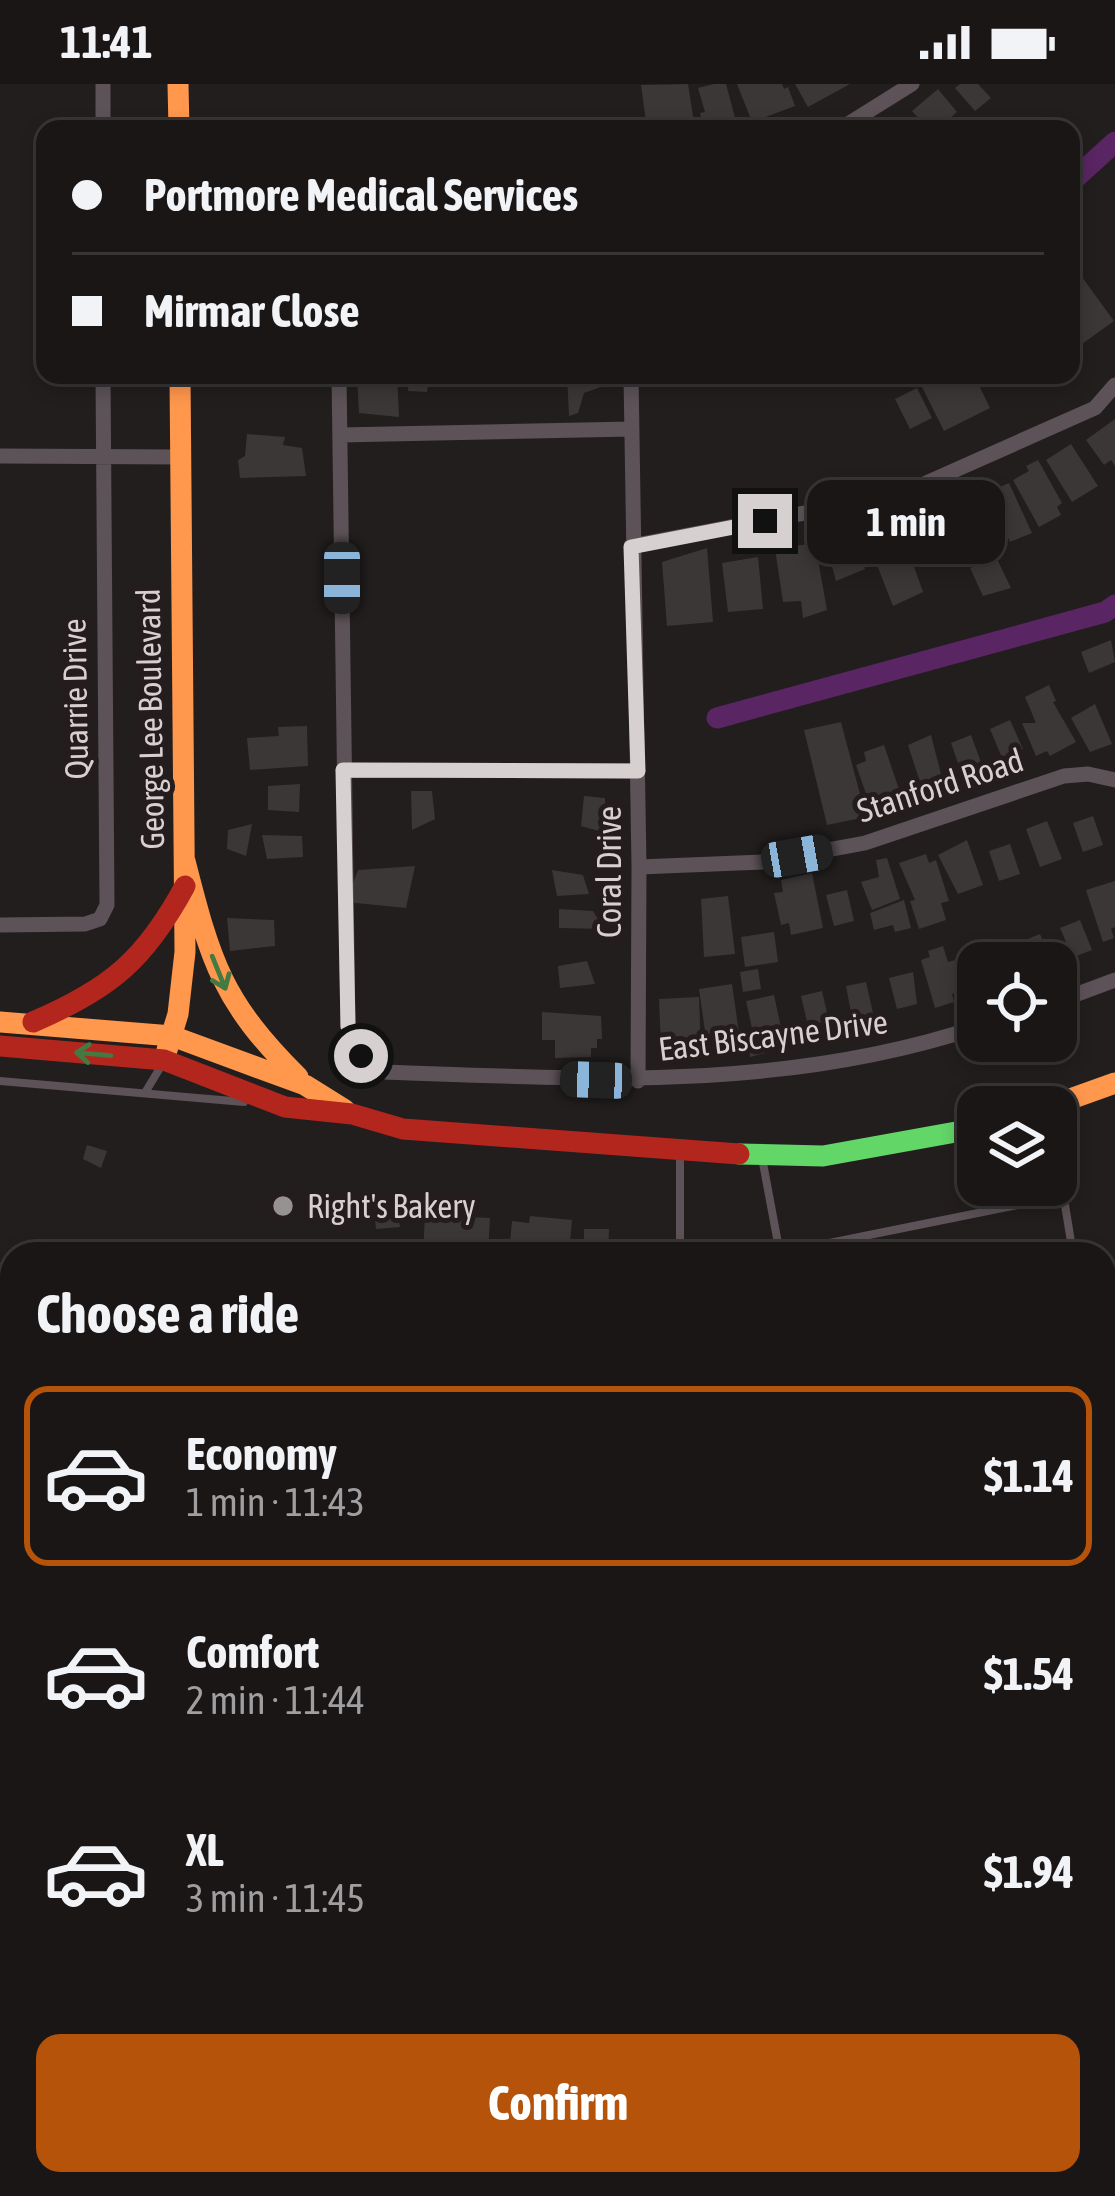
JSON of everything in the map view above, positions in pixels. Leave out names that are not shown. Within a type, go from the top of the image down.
[{"type":"main road","points":[[178,84],[179,120]]},
{"type":"main road","name":"George Lee Boulevard","points":[[164,1060],[185,952],[180,384]]},
{"type":"main road","points":[[185,861],[226,991],[269,1048],[305,1085]]},
{"type":"main road","points":[[31,1023],[93,997],[136,964],[163,931],[185,886]]},
{"type":"main road","points":[[0,1022],[172,1036],[305,1085],[352,1114]]},
{"type":"main road","points":[[0,1046],[164,1060],[284,1107],[352,1114],[403,1129],[761,1156],[873,1150],[957,1132]]},
{"type":"main road","points":[[1077,1097],[1115,1083]]},
{"type":"street","points":[[103,84],[103,120]]},
{"type":"street","points":[[854,120],[912,84]]},
{"type":"street","name":"Quarrie Drive","points":[[0,925],[85,924],[100,919],[107,905],[103,384]]},
{"type":"street","points":[[339,384],[343,770],[638,771]]},
{"type":"street","name":"Coral Drive","points":[[631,384],[638,1081]]},
{"type":"street","points":[[631,547],[899,495],[1095,408],[1115,385]]},
{"type":"street","points":[[340,435],[632,429]]},
{"type":"street","points":[[0,456],[180,457]]},
{"type":"street","name":"East Biscayne Drive","points":[[343,770],[348,1026],[351,1043],[361,1056],[384,1072],[638,1081],[774,1072],[914,1048],[957,1034]]},
{"type":"street","name":"Stanford Road","points":[[639,867],[763,862],[866,843],[1064,776],[1088,774],[1115,780]]},
{"type":"street","points":[[1077,994],[1115,980]]},
{"type":"lane","points":[[146,1092],[164,1060]]},
{"type":"lane","points":[[0,1082],[284,1107]]},
{"type":"lane","points":[[680,1150],[680,1242]]},
{"type":"lane","points":[[761,1156],[778,1242]]},
{"type":"lane","points":[[838,1242],[1052,1198],[1064,1205],[1071,1242]]},
{"type":"building","points":[[688,84],[694,120],[646,120],[641,85]]},
{"type":"building","points":[[726,84],[736,120],[702,120],[700,113],[705,112],[698,88]]},
{"type":"building","points":[[737,84],[788,87],[795,106],[751,120]]},
{"type":"building","points":[[795,84],[850,84],[808,107]]},
{"type":"building","points":[[978,84],[991,98],[975,111],[955,88]]},
{"type":"building","points":[[938,89],[957,112],[950,120],[920,120],[912,111]]},
{"type":"building","points":[[1080,274],[1114,321],[1080,345]]},
{"type":"building","points":[[357,384],[397,384],[399,417],[359,413]]},
{"type":"building","points":[[408,384],[428,384],[427,392],[408,391]]},
{"type":"building","points":[[567,384],[601,384],[584,393],[578,413],[569,416]]},
{"type":"building","points":[[978,384],[990,408],[944,431],[921,385]]},
{"type":"building","points":[[917,388],[932,418],[910,429],[895,399]]},
{"type":"building","points":[[1115,419],[1115,466],[1111,460],[1104,465],[1086,440]]},
{"type":"building","points":[[247,434],[285,437],[283,445],[302,448],[306,476],[240,478],[238,460],[245,456]]},
{"type":"building","points":[[1071,444],[1098,486],[1072,502],[1046,460]]},
{"type":"building","points":[[1038,460],[1062,503],[1057,507],[1061,515],[1039,527],[1013,480]]},
{"type":"building","points":[[1009,483],[1032,533],[1010,542],[1001,522],[992,526],[979,497]]},
{"type":"building","points":[[970,485],[995,545],[968,556],[943,496]]},
{"type":"building","points":[[894,510],[923,592],[893,606],[859,519]]},
{"type":"building","points":[[855,532],[865,569],[836,581],[824,537]]},
{"type":"building","points":[[815,543],[827,610],[803,618],[801,601],[783,602],[775,549]]},
{"type":"building","points":[[707,548],[713,622],[667,626],[662,562]]},
{"type":"building","points":[[758,557],[763,609],[728,612],[722,563]]},
{"type":"building","points":[[997,559],[1011,588],[983,596],[970,568]]},
{"type":"building","points":[[1111,640],[1115,662],[1089,673],[1081,652]]},
{"type":"building","points":[[1049,685],[1053,702],[1076,742],[1050,756],[1047,751],[1036,756],[1022,723],[1036,723],[1025,697]]},
{"type":"building","points":[[1095,704],[1112,744],[1090,752],[1071,718]]},
{"type":"building","points":[[1010,720],[1023,749],[1002,758],[990,729]]},
{"type":"building","points":[[841,722],[866,817],[827,825],[804,730]]},
{"type":"building","points":[[307,726],[308,766],[250,770],[247,738],[279,736],[278,727]]},
{"type":"building","points":[[931,735],[942,778],[921,785],[908,745]]},
{"type":"building","points":[[971,735],[982,765],[961,772],[951,743]]},
{"type":"building","points":[[884,745],[903,801],[873,814],[856,765],[866,761],[864,752]]},
{"type":"building","points":[[300,784],[299,812],[268,810],[268,786]]},
{"type":"building","points":[[411,791],[432,791],[435,819],[412,830]]},
{"type":"building","points":[[584,796],[605,798],[606,833],[581,826]]},
{"type":"building","points":[[1093,816],[1103,845],[1083,852],[1073,823]]},
{"type":"building","points":[[1047,821],[1062,859],[1040,867],[1026,829]]},
{"type":"building","points":[[252,824],[246,856],[227,849],[228,830]]},
{"type":"building","points":[[262,835],[302,836],[303,857],[267,859]]},
{"type":"building","points":[[967,840],[983,885],[958,894],[938,855]]},
{"type":"building","points":[[1010,844],[1020,874],[999,881],[989,851]]},
{"type":"building","points":[[926,854],[929,863],[936,860],[949,901],[941,903],[946,920],[919,929],[910,901],[915,900],[899,863]]},
{"type":"building","points":[[887,858],[900,899],[872,910],[861,882],[879,877],[876,860]]},
{"type":"building","points":[[415,866],[406,908],[346,902],[358,870]]},
{"type":"building","points":[[552,870],[583,875],[589,894],[557,896]]},
{"type":"building","points":[[812,873],[823,928],[791,935],[789,923],[781,925],[774,893],[783,892],[781,880]]},
{"type":"building","points":[[1115,881],[1114,938],[1103,942],[1086,890]]},
{"type":"building","points":[[847,890],[854,921],[834,926],[826,895]]},
{"type":"building","points":[[728,896],[735,954],[704,957],[701,899]]},
{"type":"building","points":[[904,900],[911,928],[895,932],[893,925],[874,930],[870,913]]},
{"type":"building","points":[[559,909],[593,911],[604,929],[559,928]]},
{"type":"building","points":[[227,918],[274,920],[275,946],[230,951]]},
{"type":"building","points":[[1080,920],[1092,950],[1077,956],[1077,942],[1066,942],[1060,928]]},
{"type":"building","points":[[774,932],[778,962],[745,967],[741,937]]},
{"type":"building","points":[[943,946],[948,962],[957,959],[954,1002],[935,1008],[921,960],[930,957],[928,951]]},
{"type":"building","points":[[587,961],[595,984],[560,988],[558,966]]},
{"type":"building","points":[[758,969],[761,989],[743,992],[740,972]]},
{"type":"building","points":[[913,972],[917,1004],[897,1009],[889,978]]},
{"type":"building","points":[[866,982],[873,1013],[852,1018],[846,986]]},
{"type":"building","points":[[732,984],[739,1033],[706,1038],[699,989]]},
{"type":"building","points":[[822,991],[829,1021],[808,1026],[801,996]]},
{"type":"building","points":[[774,995],[783,1037],[762,1041],[765,1053],[750,1057],[748,1044],[755,1042],[746,1001]]},
{"type":"building","points":[[699,997],[701,1053],[678,1054],[677,1047],[661,1048],[659,999]]},
{"type":"building","points":[[542,1012],[601,1016],[602,1039],[597,1039],[597,1048],[591,1048],[591,1057],[555,1058],[555,1040],[542,1040]]},
{"type":"building","points":[[87,1145],[107,1151],[101,1168],[83,1159]]},
{"type":"building","points":[[398,1209],[400,1227],[376,1229],[374,1211]]},
{"type":"building","points":[[425,1215],[490,1218],[489,1242],[424,1242]]},
{"type":"building","points":[[530,1216],[572,1220],[570,1242],[510,1242],[512,1221],[529,1223]]},
{"type":"building","points":[[584,1229],[609,1229],[608,1242],[584,1242]]},
{"type":"waterway","points":[[1080,174],[1115,142]]},
{"type":"waterway","points":[[717,718],[1105,612],[1115,605]]},
{"type":"traffic: fast","points":[[739,1154],[823,1156],[957,1132]]},
{"type":"traffic: slow","points":[[178,84],[179,120]]},
{"type":"traffic: slow","points":[[167,1050],[178,1014],[185,952],[180,384]]},
{"type":"traffic: slow","points":[[185,861],[223,979],[252,1026],[298,1077]]},
{"type":"traffic: slow","points":[[0,1022],[172,1036],[305,1085],[345,1110]]},
{"type":"traffic: slow","points":[[1077,1097],[1115,1083]]},
{"type":"traffic: jam","points":[[33,1022],[84,997],[123,969],[155,934],[185,886]]},
{"type":"traffic: jam","points":[[0,1046],[164,1060],[285,1107],[352,1114],[403,1129],[739,1154]]},
{"type":"place","name":"Right's Bakery","points":[[283,1206]]},
{"type":"route","points":[[361,1056],[351,1043],[348,1026],[343,770],[638,771],[631,547],[765,521]]}]
